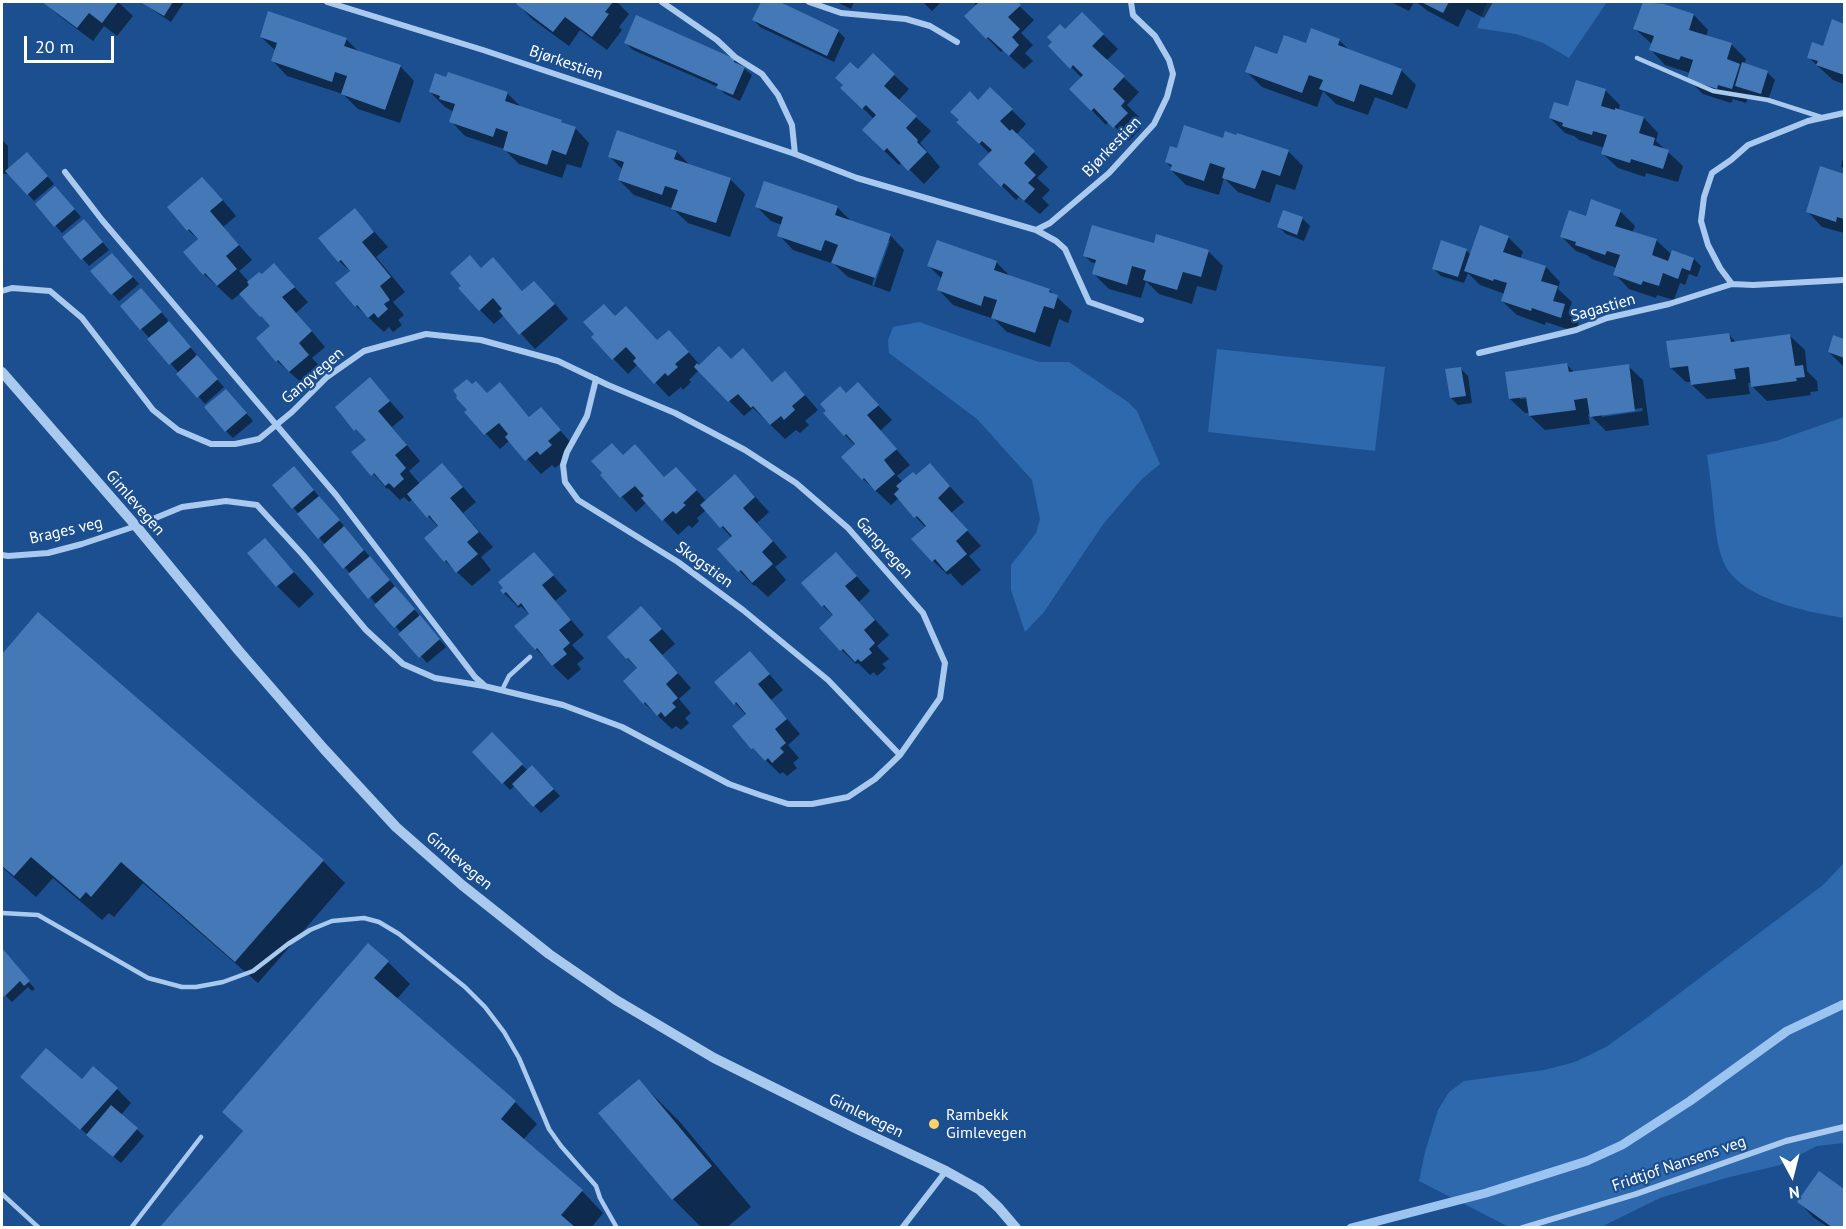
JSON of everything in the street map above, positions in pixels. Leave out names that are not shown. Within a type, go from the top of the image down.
[{"type":"street","name":"Bjørkestien","points":[[327,2],[483,50],[795,154],[857,178],[1036,230],[1056,240],[1065,249],[1089,302],[1140,320]]},
{"type":"street","points":[[662,2],[717,40],[735,57],[762,74],[778,94],[792,125],[795,154]]},
{"type":"street","points":[[809,2],[841,12],[906,19],[930,26],[957,42]]},
{"type":"street","name":"Bjørkestien","points":[[1036,230],[1050,223],[1109,173],[1154,124],[1167,97],[1173,74],[1169,60],[1155,36],[1133,15],[1131,2]]},
{"type":"street","points":[[1732,284],[1720,268],[1708,245],[1701,221],[1704,197],[1712,172],[1731,160],[1748,145],[1821,117],[1845,113]]},
{"type":"street","name":"Gangvegen","points":[[65,172],[102,220],[336,495],[484,686]]},
{"type":"street","name":"Sagastien","points":[[1479,353],[1576,330],[1607,318],[1670,304],[1732,284],[1845,280]]},
{"type":"street","name":"Gangvegen","points":[[2,291],[12,288],[50,291],[82,318],[153,410],[178,430],[212,444],[235,444],[259,439],[292,412],[327,377],[364,351],[426,333],[481,340],[558,361],[675,413],[745,450],[796,483],[848,528],[923,613],[945,663],[940,698],[900,755],[875,779],[848,797],[812,804],[788,804],[729,784],[622,727],[563,705],[484,686],[435,678],[402,664],[366,630],[303,555],[257,505],[226,501],[182,507],[136,526]]},
{"type":"street","name":"Gimlevegen","points":[[2,372],[136,526],[324,750],[396,828],[462,885],[549,954],[616,1000],[724,1063],[946,1171],[980,1190],[1016,1227]]},
{"type":"street","name":"Skogstien","points":[[596,379],[587,416],[567,452],[563,465],[565,482],[578,500],[678,562],[743,610],[828,680],[900,755]]},
{"type":"street","name":"Brages veg","points":[[2,555],[48,553],[136,526]]},
{"type":"street","name":"Fridtjof Nansens veg","points":[[1522,1227],[1636,1194],[1786,1141],[1845,1127]]},
{"type":"street","points":[[902,1227],[946,1171]]},
{"type":"lane","points":[[1637,58],[1713,91],[1768,100],[1821,117]]},
{"type":"lane","points":[[502,690],[509,676],[530,657]]},
{"type":"lane","points":[[2,913],[38,915],[148,978],[182,987],[223,982],[253,970],[310,930],[332,921],[364,918],[380,922],[399,934],[465,987],[485,1007],[504,1032],[519,1058],[549,1129],[596,1186],[600,1198],[617,1227]]},
{"type":"lane","points":[[131,1227],[201,1137]]},
{"type":"lane","points":[[2,1194],[39,1227]]},
{"type":"shaded area","points":[[1487,2],[1607,2],[1569,58],[1543,43],[1516,34],[1477,28]]},
{"type":"shaded area","points":[[919,322],[1039,362],[1069,362],[1128,402],[1137,411],[1160,464],[1142,479],[1104,523],[1044,612],[1025,632],[1011,590],[1011,565],[1036,533],[1040,519],[1032,480],[977,419],[889,353],[888,340],[893,327]]},
{"type":"shaded area","points":[[1217,349],[1385,367],[1375,451],[1208,432]]},
{"type":"shaded area","points":[[1844,417],[1844,618],[1776,602],[1743,585],[1731,574],[1723,561],[1718,544],[1707,455],[1776,441]]},
{"type":"shaded area","points":[[1844,863],[1844,1143],[1817,1146],[1780,1165],[1660,1198],[1601,1227],[1509,1227],[1419,1181],[1438,1110],[1449,1092],[1464,1081],[1544,1070],[1575,1062],[1606,1047],[1823,885]]},
{"type":"building","points":[[42,2],[118,2],[102,23],[89,13],[77,28]]},
{"type":"building","points":[[140,2],[173,2],[164,16]]},
{"type":"building","points":[[518,2],[613,2],[605,12],[609,14],[592,37],[565,17],[553,32],[516,4]]},
{"type":"building","points":[[761,2],[780,2],[839,30],[827,56],[752,20]]},
{"type":"building","points":[[976,2],[1018,2],[1021,5],[1008,17],[1020,29],[1012,37],[1019,45],[1009,56],[988,37],[986,39],[964,16],[978,3]]},
{"type":"building","points":[[1421,2],[1449,2],[1443,13]]},
{"type":"building","points":[[1643,2],[1664,4],[1694,14],[1689,30],[1732,43],[1727,59],[1740,64],[1732,89],[1718,85],[1717,89],[1687,79],[1693,60],[1681,56],[1679,60],[1649,50],[1654,36],[1633,29]]},
{"type":"building","points":[[268,11],[347,38],[344,46],[401,65],[385,110],[341,94],[347,76],[335,72],[332,82],[271,61],[277,43],[260,37]]},
{"type":"building","points":[[1082,12],[1104,34],[1092,46],[1125,76],[1113,89],[1125,101],[1121,106],[1128,113],[1113,128],[1094,108],[1091,111],[1069,89],[1083,75],[1073,65],[1070,69],[1048,46],[1052,42],[1047,37],[1060,24],[1065,29]]},
{"type":"building","points":[[636,15],[735,59],[734,62],[745,67],[733,95],[716,88],[718,84],[624,43]]},
{"type":"building","points":[[1832,19],[1844,24],[1844,75],[1816,65],[1818,61],[1807,58],[1812,42],[1823,46]]},
{"type":"building","points":[[1311,28],[1340,39],[1338,45],[1402,69],[1392,95],[1360,84],[1354,102],[1319,89],[1323,80],[1309,75],[1302,93],[1245,72],[1255,46],[1277,54],[1284,35],[1306,43]]},
{"type":"building","points":[[873,53],[895,74],[884,86],[917,116],[906,128],[927,152],[908,171],[887,148],[884,151],[862,130],[876,115],[866,105],[862,109],[840,88],[843,85],[835,78],[850,62],[858,69]]},
{"type":"building","points":[[1742,62],[1768,71],[1761,94],[1735,86]]},
{"type":"building","points":[[448,72],[508,92],[505,101],[576,127],[566,155],[552,150],[547,165],[503,150],[508,132],[496,128],[493,137],[449,122],[455,104],[439,99],[440,96],[429,92],[435,73],[446,77]]},
{"type":"building","points":[[1576,80],[1606,89],[1601,106],[1644,117],[1639,133],[1655,138],[1653,145],[1669,150],[1663,169],[1631,159],[1630,163],[1601,154],[1607,135],[1593,131],[1592,135],[1562,126],[1563,123],[1549,118],[1554,102],[1568,106]]},
{"type":"building","points":[[990,87],[1013,109],[1000,121],[1035,151],[1024,163],[1036,175],[1028,183],[1035,189],[1024,201],[1004,183],[1001,187],[978,164],[992,150],[982,141],[979,144],[956,122],[959,120],[950,112],[970,91],[978,100]]},
{"type":"building","points":[[1184,125],[1223,138],[1225,131],[1236,135],[1237,133],[1289,150],[1280,176],[1262,170],[1255,189],[1222,178],[1225,168],[1210,163],[1204,181],[1170,170],[1172,165],[1165,162],[1170,146],[1177,148]]},
{"type":"building","points":[[617,130],[677,151],[674,159],[731,178],[716,223],[671,209],[678,190],[665,186],[662,195],[618,180],[624,162],[608,157]]},
{"type":"building","points":[[27,152],[48,176],[27,195],[5,171]]},
{"type":"building","points":[[1820,166],[1844,174],[1844,219],[1837,217],[1836,222],[1806,212]]},
{"type":"building","points":[[202,177],[223,200],[210,211],[239,245],[226,256],[237,269],[217,286],[205,273],[203,275],[183,252],[198,239],[189,229],[187,231],[167,207]]},
{"type":"building","points":[[764,181],[838,206],[835,215],[891,234],[875,278],[831,263],[838,245],[825,240],[821,251],[777,236],[783,217],[755,207]]},
{"type":"building","points":[[55,186],[75,209],[54,227],[35,204]]},
{"type":"building","points":[[1591,199],[1621,210],[1615,226],[1657,239],[1652,255],[1668,261],[1672,250],[1694,258],[1690,271],[1682,268],[1678,279],[1663,273],[1659,286],[1643,281],[1641,285],[1613,275],[1620,255],[1607,251],[1605,255],[1575,245],[1576,242],[1560,237],[1569,210],[1586,216]]},
{"type":"building","points":[[355,208],[374,232],[362,242],[391,277],[380,286],[390,300],[384,304],[388,309],[378,318],[374,313],[368,318],[357,305],[355,307],[335,283],[350,271],[341,260],[338,262],[318,238]]},
{"type":"building","points":[[1283,210],[1303,217],[1297,235],[1277,227]]},
{"type":"building","points":[[84,219],[103,242],[81,260],[62,237]]},
{"type":"building","points":[[1092,225],[1154,243],[1156,234],[1209,250],[1201,277],[1183,272],[1177,290],[1143,280],[1146,270],[1132,266],[1127,285],[1092,274],[1096,260],[1083,256]]},
{"type":"building","points":[[1480,225],[1509,236],[1503,252],[1546,266],[1541,281],[1558,286],[1553,301],[1565,304],[1561,318],[1501,301],[1507,283],[1494,279],[1493,281],[1464,271]]},
{"type":"building","points":[[937,240],[997,261],[994,270],[1050,289],[1049,292],[1058,295],[1054,309],[1044,306],[1035,333],[991,318],[997,300],[984,296],[981,306],[937,290],[943,272],[927,266]]},
{"type":"building","points":[[1441,240],[1467,249],[1458,277],[1432,269]]},
{"type":"building","points":[[112,253],[133,277],[111,295],[90,271]]},
{"type":"building","points":[[470,255],[481,268],[493,257],[522,291],[534,281],[555,304],[519,335],[499,311],[502,309],[493,298],[479,311],[458,288],[461,286],[450,273]]},
{"type":"building","points":[[274,263],[295,287],[282,297],[312,331],[299,343],[309,355],[289,372],[278,360],[276,362],[256,338],[270,326],[239,294],[249,285],[247,282],[259,272],[262,274]]},
{"type":"building","points":[[141,288],[162,312],[140,330],[120,306]]},
{"type":"building","points":[[604,304],[615,316],[626,306],[657,340],[669,330],[689,352],[675,364],[678,367],[668,376],[665,373],[654,384],[633,361],[636,358],[626,347],[612,360],[591,337],[594,334],[583,322]]},
{"type":"building","points":[[169,321],[191,347],[169,365],[147,339]]},
{"type":"building","points":[[1729,333],[1731,342],[1790,334],[1795,366],[1803,365],[1805,377],[1796,378],[1797,381],[1751,387],[1749,367],[1734,369],[1736,379],[1691,385],[1688,366],[1670,368],[1666,341]]},
{"type":"building","points":[[1833,335],[1844,339],[1844,358],[1828,352]]},
{"type":"building","points":[[719,346],[731,359],[743,348],[772,382],[785,371],[805,395],[792,406],[795,410],[784,420],[781,416],[770,425],[753,406],[751,408],[738,394],[728,402],[694,367]]},
{"type":"building","points":[[197,355],[218,379],[197,398],[176,374]]},
{"type":"building","points":[[1567,363],[1569,372],[1629,364],[1635,411],[1590,417],[1587,398],[1574,400],[1576,410],[1529,416],[1526,397],[1509,399],[1505,372]]},
{"type":"building","points":[[1461,367],[1466,396],[1450,398],[1445,369]]},
{"type":"building","points":[[370,377],[390,401],[378,411],[407,445],[395,455],[406,468],[400,474],[404,479],[394,488],[389,483],[385,486],[374,473],[371,476],[351,452],[366,440],[356,429],[354,431],[335,407]]},
{"type":"building","points":[[467,379],[472,384],[476,381],[487,393],[500,382],[529,417],[541,407],[561,430],[548,441],[552,445],[540,455],[537,451],[525,461],[505,437],[508,434],[499,423],[484,435],[464,412],[467,410],[456,398],[453,390]]},
{"type":"building","points":[[858,382],[879,405],[867,415],[897,449],[884,460],[895,474],[875,491],[841,457],[855,444],[846,434],[844,436],[823,413],[826,411],[820,404],[840,386],[846,393]]},
{"type":"building","points":[[226,389],[247,413],[225,432],[204,407]]},
{"type":"building","points":[[612,443],[623,455],[635,444],[664,477],[676,467],[697,490],[683,503],[686,505],[676,514],[673,511],[662,521],[641,498],[644,496],[635,486],[620,498],[591,461]]},
{"type":"building","points":[[442,463],[463,487],[450,498],[479,532],[467,542],[478,554],[456,573],[424,538],[438,526],[429,515],[427,518],[407,494]]},
{"type":"building","points":[[930,463],[950,486],[938,498],[968,530],[956,541],[967,554],[946,572],[935,559],[932,562],[911,539],[926,526],[917,516],[914,518],[894,494],[899,489],[896,486],[913,472],[916,475]]},
{"type":"building","points":[[294,466],[314,490],[292,509],[272,485]]},
{"type":"building","points":[[735,474],[755,497],[743,508],[773,541],[762,552],[773,564],[752,583],[741,570],[738,572],[717,549],[732,536],[723,526],[720,528],[700,505]]},
{"type":"building","points":[[319,496],[340,520],[318,539],[297,514]]},
{"type":"building","points":[[344,526],[364,550],[343,569],[323,545]]},
{"type":"building","points":[[265,538],[294,572],[276,587],[247,553]]},
{"type":"building","points":[[534,552],[554,575],[542,585],[571,620],[559,630],[570,643],[563,649],[567,654],[552,666],[514,626],[529,614],[521,603],[518,606],[506,592],[503,594],[500,590],[503,588],[498,582]]},
{"type":"building","points":[[836,552],[857,576],[845,586],[875,620],[864,630],[875,643],[869,649],[872,653],[861,662],[858,659],[855,662],[843,649],[840,651],[819,628],[833,615],[824,605],[822,607],[801,583]]},
{"type":"building","points":[[370,556],[390,580],[368,599],[348,574]]},
{"type":"building","points":[[395,586],[415,609],[394,628],[374,605]]},
{"type":"building","points":[[641,606],[662,629],[649,640],[678,673],[666,684],[678,698],[672,703],[676,707],[665,717],[661,712],[657,716],[645,702],[643,704],[623,681],[637,668],[607,637]]},
{"type":"building","points":[[38,612],[324,860],[235,962],[121,862],[91,897],[86,892],[80,899],[31,857],[14,876],[2,866],[2,654]]},
{"type":"building","points":[[420,615],[440,639],[419,658],[398,634]]},
{"type":"building","points":[[750,651],[770,674],[758,684],[787,719],[775,729],[786,743],[780,748],[784,752],[772,763],[768,758],[765,761],[753,748],[751,749],[732,726],[746,714],[736,702],[734,705],[714,682]]},
{"type":"building","points":[[492,732],[523,764],[502,784],[472,752]]},
{"type":"building","points":[[532,765],[554,789],[533,807],[512,784]]},
{"type":"building","points":[[368,943],[389,961],[374,978],[516,1101],[501,1119],[583,1190],[561,1215],[576,1228],[159,1228],[243,1131],[222,1112]]},
{"type":"building","points":[[2,948],[30,981],[24,986],[20,981],[4,997],[2,994]]},
{"type":"building","points":[[46,1048],[82,1079],[93,1066],[118,1088],[80,1130],[20,1077]]},
{"type":"building","points":[[639,1079],[712,1166],[672,1200],[598,1113]]},
{"type":"building","points":[[111,1105],[138,1128],[113,1157],[86,1135]]},
{"type":"building","points":[[1819,1171],[1844,1189],[1844,1228],[1833,1228],[1797,1202]]},
{"type":"waterway","points":[[1351,1228],[1486,1193],[1587,1161],[1622,1145],[1690,1101],[1787,1031],[1844,1004]]},
{"type":"place","name":"Rambekk Gimlevegen","points":[[934,1124]]}]
